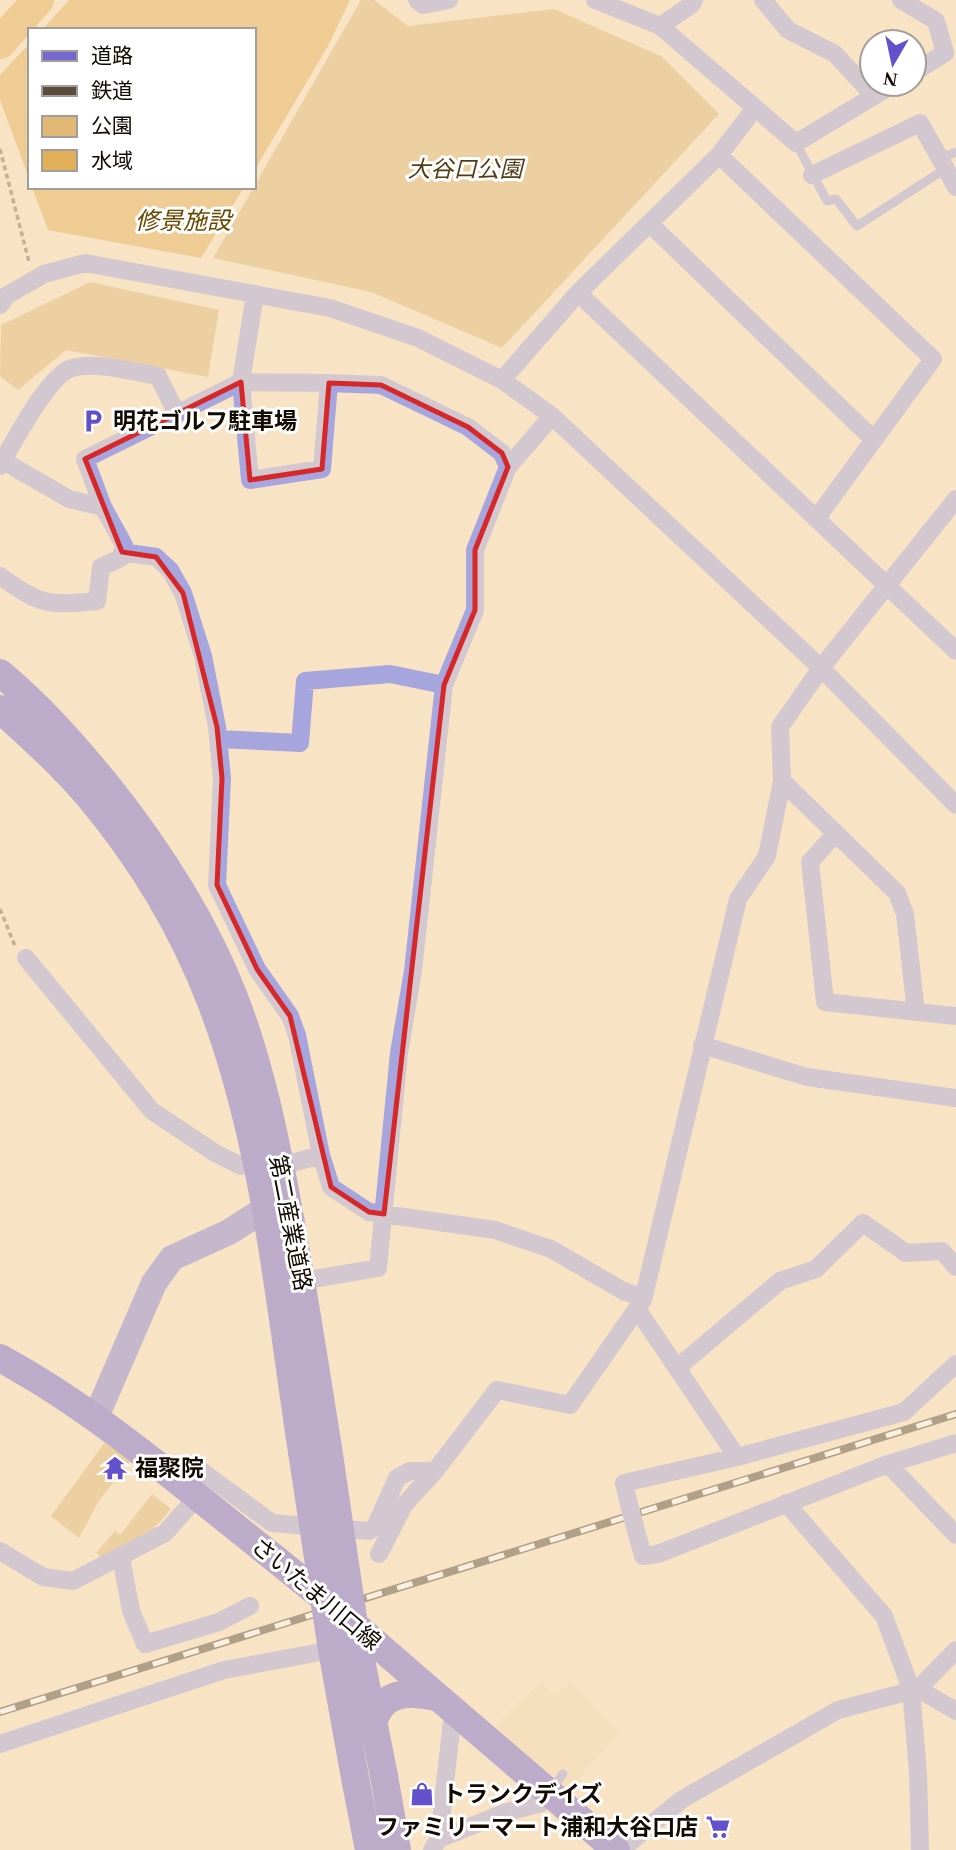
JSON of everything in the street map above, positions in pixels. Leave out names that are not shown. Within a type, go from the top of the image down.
[{"type":"main road","name":"第二産業道路","points":[[0,673],[25,694],[76,747],[143,830],[175,877],[204,931],[234,997],[267,1107],[268,1164],[265,1209],[354,1625],[397,1850]]},
{"type":"main road","name":"第二産業道路","points":[[0,709],[38,743],[90,797],[136,859],[180,932],[211,1001],[232,1061],[246,1113],[268,1164],[302,1281],[325,1599],[369,1850]]},
{"type":"main road","name":"さいたま川口線","points":[[0,1358],[55,1389],[96,1417],[172,1476],[325,1599],[444,1704],[556,1784],[618,1850]]},
{"type":"main road","points":[[373,1723],[379,1707],[386,1700],[398,1695],[409,1693],[444,1704]]},
{"type":"street","points":[[417,0],[423,5],[449,0]]},
{"type":"street","points":[[595,0],[660,26],[796,143],[871,98]]},
{"type":"street","points":[[660,26],[691,5],[694,0]]},
{"type":"street","points":[[763,0],[788,30],[835,54],[858,79]]},
{"type":"street","points":[[901,0],[936,21],[945,53],[928,63]]},
{"type":"street","points":[[502,380],[578,293],[719,155],[755,108]]},
{"type":"street","points":[[812,175],[920,123],[956,187]]},
{"type":"street","points":[[719,155],[933,359],[816,519]]},
{"type":"street","points":[[650,224],[873,440]]},
{"type":"street","points":[[0,305],[6,296],[44,274],[85,263],[330,308],[418,338],[502,380],[552,416],[821,668],[956,805]]},
{"type":"street","points":[[578,293],[956,651]]},
{"type":"street","points":[[255,295],[241,382],[250,480],[322,469],[329,383]]},
{"type":"street","points":[[103,507],[69,499],[1,462],[52,380],[72,368],[103,366],[158,376],[177,414]]},
{"type":"street","points":[[0,576],[30,597],[58,605],[97,601],[101,567],[121,558],[124,545],[103,507],[85,459],[241,382],[381,385],[468,427],[502,453],[508,467]]},
{"type":"street","points":[[302,1281],[378,1268],[399,1053],[413,971],[444,685],[475,610],[475,550],[508,467],[552,416]]},
{"type":"street","points":[[379,1554],[404,1505],[435,1471],[497,1390],[570,1405],[640,1303],[738,899],[767,856],[782,781],[780,727],[821,668],[886,584],[953,509]]},
{"type":"street","points":[[122,552],[156,557],[170,570],[183,593],[204,656],[222,778],[217,885],[257,969],[290,1016],[297,1035],[321,1155],[331,1187],[369,1212],[495,1230],[551,1248],[625,1292],[640,1303],[677,1368],[737,1457]]},
{"type":"street","points":[[218,739],[300,743],[305,681],[390,674],[444,685]]},
{"type":"street","points":[[782,781],[897,893],[905,914],[916,1012]]},
{"type":"street","points":[[836,832],[810,862],[825,1002],[956,1016]]},
{"type":"street","points":[[26,958],[152,1111],[215,1153],[241,1166],[321,1155]]},
{"type":"street","points":[[702,1045],[807,1077],[956,1098]]},
{"type":"street","points":[[96,1417],[154,1283],[172,1258],[229,1232],[265,1209]]},
{"type":"street","points":[[677,1368],[780,1281],[816,1269],[863,1223],[906,1253],[942,1251],[956,1267]]},
{"type":"street","points":[[956,1364],[904,1412],[737,1457],[624,1483],[643,1556],[658,1554],[888,1464],[956,1443]]},
{"type":"street","points":[[172,1476],[181,1466],[192,1464],[272,1523],[369,1531],[375,1527],[397,1478],[410,1471],[435,1471]]},
{"type":"street","points":[[888,1464],[956,1535]]},
{"type":"street","points":[[0,1551],[43,1577],[73,1581],[165,1533],[197,1497]]},
{"type":"street","points":[[786,1503],[884,1616],[915,1689],[920,1850]]},
{"type":"street","points":[[121,1557],[131,1611],[145,1644],[219,1622],[250,1606]]},
{"type":"street","points":[[0,1744],[224,1670],[332,1650]]},
{"type":"street","points":[[618,1850],[681,1800],[838,1710],[915,1689],[956,1650]]},
{"type":"street","points":[[915,1689],[956,1711]]},
{"type":"street","points":[[444,1704],[435,1844],[505,1813],[541,1803],[556,1784]]},
{"type":"lane","points":[[796,143],[827,201],[836,199],[858,226],[956,152]]},
{"type":"path","points":[[0,149],[34,280]]},
{"type":"path","points":[[0,909],[14,945],[26,958]]},
{"type":"highlighted area","points":[[241,382],[250,480],[322,469],[329,383],[381,385],[468,427],[502,453],[508,467],[475,550],[475,610],[444,685],[384,1214],[369,1212],[331,1187],[290,1016],[257,969],[217,885],[222,778],[217,727],[183,593],[156,557],[122,552],[85,459]]},
{"type":"shaded area","points":[[541,1681],[555,1695],[570,1681],[620,1734],[567,1792],[494,1727]]},
{"type":"green space","name":"大谷口公園","points":[[361,0],[374,0],[408,26],[554,9],[661,56],[719,114],[502,348],[371,292],[213,258],[253,189],[256,189],[256,183]]},
{"type":"green space","points":[[90,282],[219,310],[208,377],[66,350],[18,390],[0,376],[1,325]]},
{"type":"green space","points":[[108,1438],[132,1459],[100,1499],[79,1538],[51,1516]]},
{"type":"green space","points":[[152,1494],[171,1509],[147,1536],[101,1557],[96,1553],[115,1531],[120,1535]]},
{"type":"water","name":"修景施設","points":[[69,0],[350,0],[328,46],[256,168],[256,28],[44,28]]},
{"type":"water","points":[[28,45],[28,176],[0,100],[0,75]]},
{"type":"water","name":"修景施設","points":[[33,189],[243,189],[201,258],[48,230]]},
{"type":"waterway","points":[[0,43],[38,0]]},
{"type":"railway","points":[[0,1712],[956,1414]]},
{"type":"place","name":"明花ゴルフ駐車場","points":[[93,421]]},
{"type":"place","name":"福聚院","points":[[115,1468]]},
{"type":"place","name":"トランクデイズ","points":[[422,1794]]},
{"type":"place","name":"ファミリーマート浦和大谷口店","points":[[718,1827]]}]
